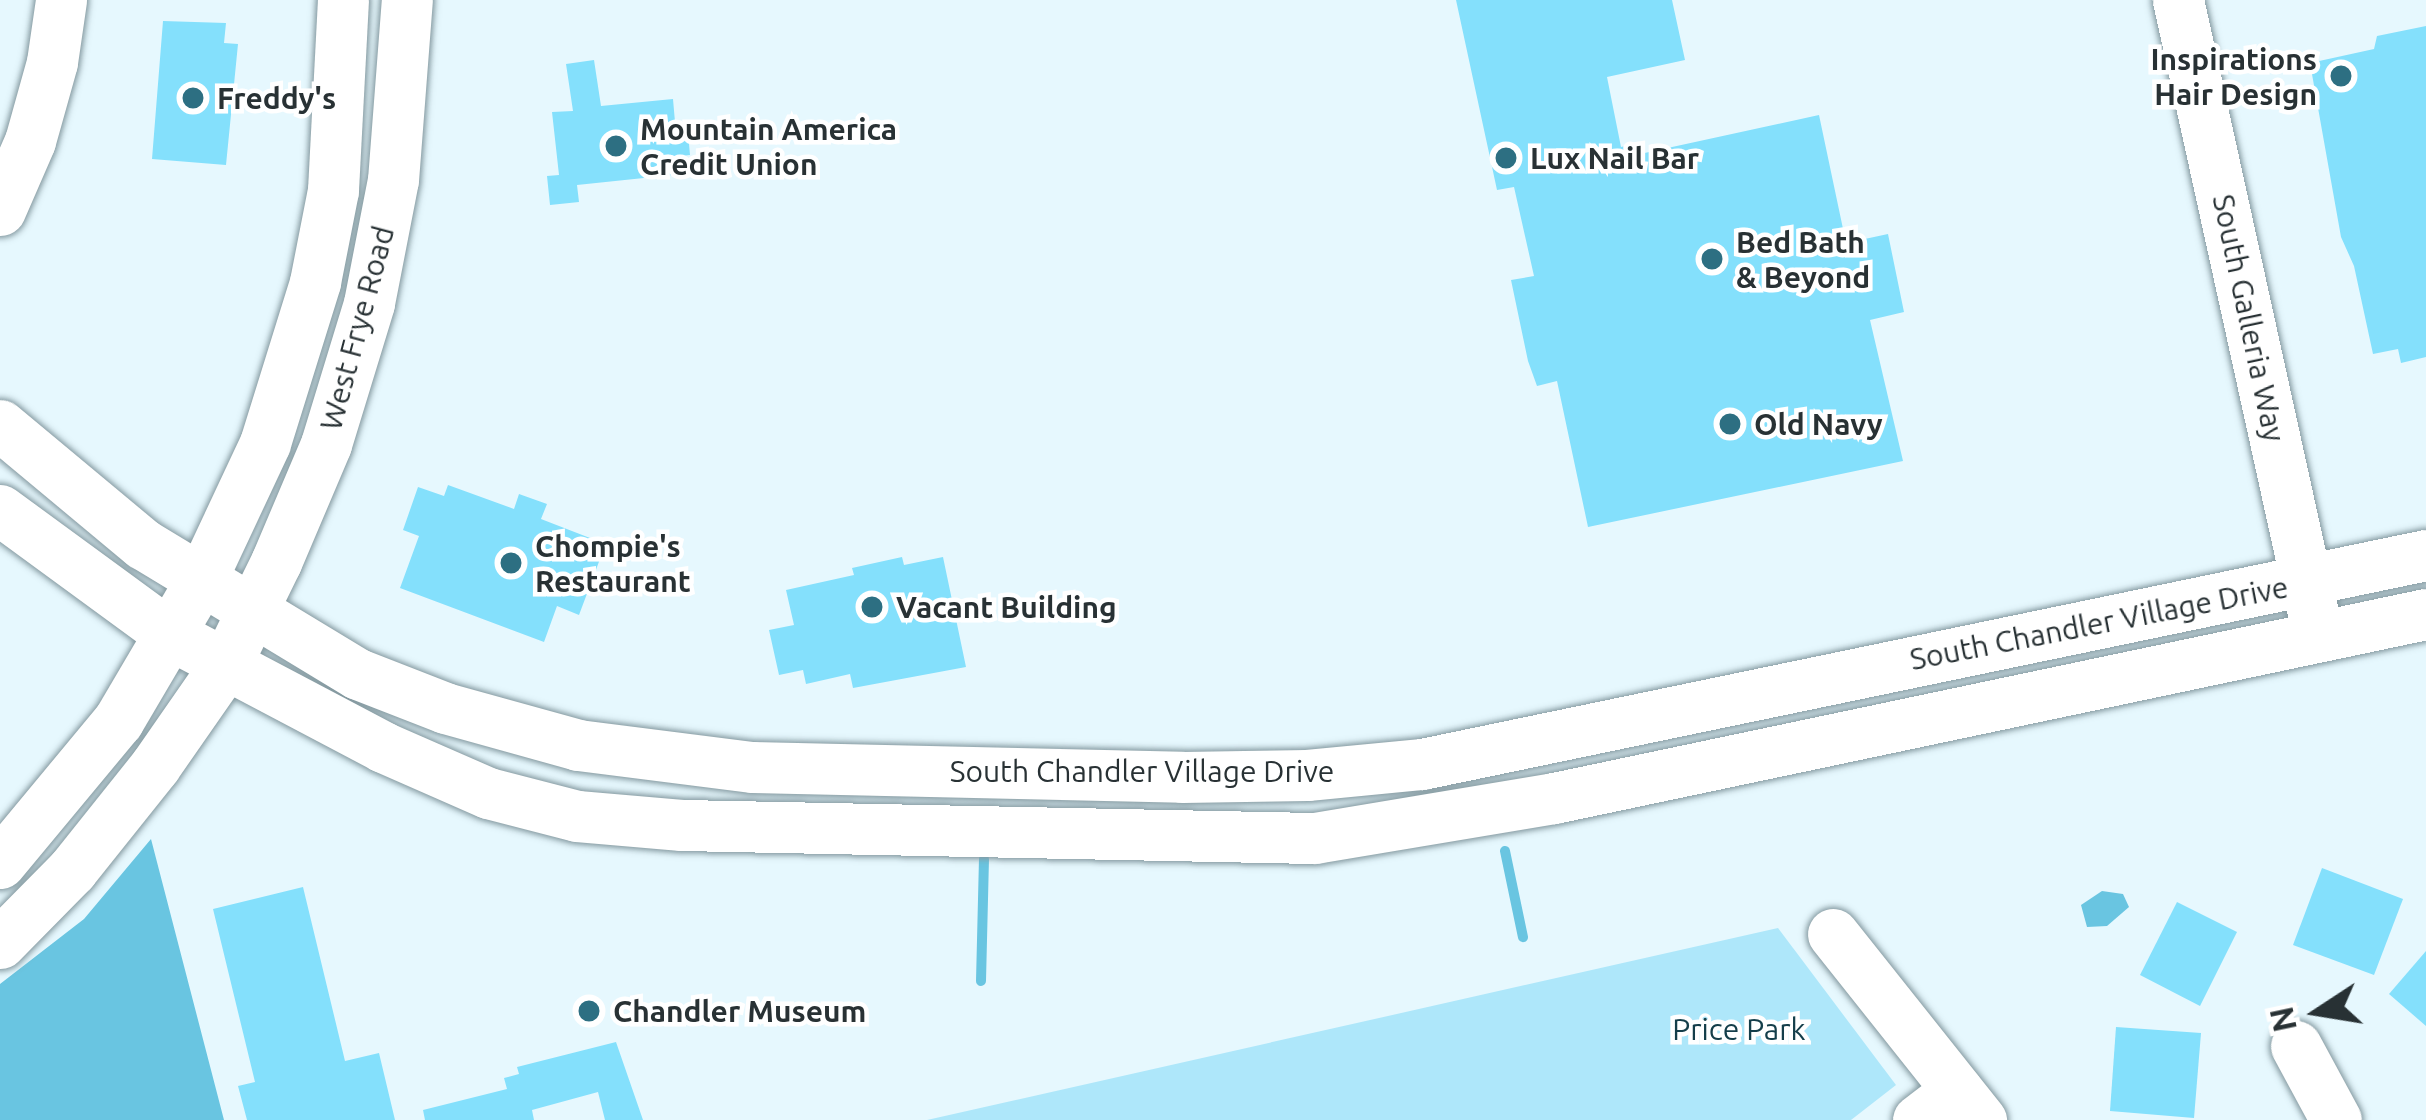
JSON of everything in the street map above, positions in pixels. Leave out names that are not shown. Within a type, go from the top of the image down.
[{"type":"street","points":[[0,210],[30,141],[52,62],[61,0]]},
{"type":"street","name":"West Frye Road","points":[[186,608],[265,443],[315,282],[333,190],[344,0]]},
{"type":"street","name":"West Frye Road","points":[[239,638],[326,444],[369,303],[395,158],[407,0]]},
{"type":"street","name":"South Galleria Way","points":[[2178,0],[2318,637]]},
{"type":"street","name":"South Chandler Village Drive","points":[[0,425],[143,544],[186,608]]},
{"type":"street","name":"South Chandler Village Drive","points":[[0,510],[239,638],[383,747],[467,784],[577,816],[856,831],[1315,838],[1576,794],[2426,614]]},
{"type":"street","name":"South Chandler Village Drive","points":[[239,638],[358,674],[445,709],[626,754],[752,767],[1307,775],[1482,754],[2426,555]]},
{"type":"street","points":[[0,863],[88,764],[186,608]]},
{"type":"street","points":[[0,943],[118,815],[239,638]]},
{"type":"street","points":[[1833,934],[1952,1110]]},
{"type":"street","points":[[2296,1046],[2336,1120]]},
{"type":"green space","name":"Price Park","points":[[1778,928],[1896,1085],[1851,1120],[927,1120]]},
{"type":"shaded area","points":[[151,839],[224,1120],[0,1120],[0,984],[84,919]]},
{"type":"shaded area","points":[[2102,891],[2123,894],[2129,907],[2107,926],[2087,927],[2081,905]]},
{"type":"building","points":[[1456,0],[1672,0],[1685,60],[1607,77],[1621,147],[1638,143],[1640,154],[1819,115],[1846,243],[1888,234],[1904,312],[1870,320],[1903,461],[1588,527],[1557,381],[1537,386],[1528,361],[1511,280],[1534,276],[1514,187],[1497,190]]},
{"type":"building","points":[[163,21],[226,23],[224,43],[238,44],[226,165],[152,159]]},
{"type":"building","points":[[2426,26],[2426,357],[2401,363],[2398,349],[2373,354],[2354,266],[2341,237],[2310,63],[2374,49],[2377,36]]},
{"type":"building","points":[[594,60],[601,106],[673,99],[675,122],[687,121],[690,155],[680,156],[682,174],[577,185],[579,202],[550,205],[547,176],[559,175],[552,112],[573,111],[566,64]]},
{"type":"building","name":"Chompie's Restaurant","points":[[448,485],[514,509],[519,494],[547,504],[541,519],[590,538],[585,552],[600,559],[579,615],[557,606],[544,642],[400,588],[419,536],[403,530],[418,487],[444,496]]},
{"type":"building","name":"Vacant Building","points":[[902,557],[904,565],[943,557],[966,667],[853,688],[850,674],[806,684],[803,670],[779,675],[769,630],[794,625],[786,590],[854,575],[852,568]]},
{"type":"building","points":[[2322,868],[2403,899],[2374,975],[2293,945]]},
{"type":"building","points":[[303,887],[345,1061],[379,1053],[395,1120],[247,1120],[238,1086],[255,1082],[213,909]]},
{"type":"building","points":[[2177,902],[2237,932],[2200,1006],[2140,975]]},
{"type":"building","points":[[2426,951],[2426,1026],[2389,994]]},
{"type":"building","points":[[2116,1027],[2201,1033],[2194,1118],[2110,1111]]},
{"type":"building","points":[[616,1042],[643,1120],[605,1120],[598,1092],[532,1110],[534,1120],[425,1120],[423,1110],[507,1089],[504,1078],[519,1074],[517,1067]]},
{"type":"waterway","points":[[1505,851],[1523,937]]},
{"type":"waterway","points":[[981,981],[984,859]]},
{"type":"place","name":"Inspirations Hair Design","points":[[2341,76]]},
{"type":"place","name":"Freddy's","points":[[193,98]]},
{"type":"place","name":"Mountain America Credit Union","points":[[616,146]]},
{"type":"place","name":"Lux Nail Bar","points":[[1506,158]]},
{"type":"place","name":"Bed Bath & Beyond","points":[[1712,259]]},
{"type":"place","name":"Old Navy","points":[[1730,424]]},
{"type":"place","name":"Chompie's Restaurant","points":[[511,563]]},
{"type":"place","name":"Vacant Building","points":[[872,607]]},
{"type":"place","name":"Chandler Museum","points":[[589,1011]]}]
